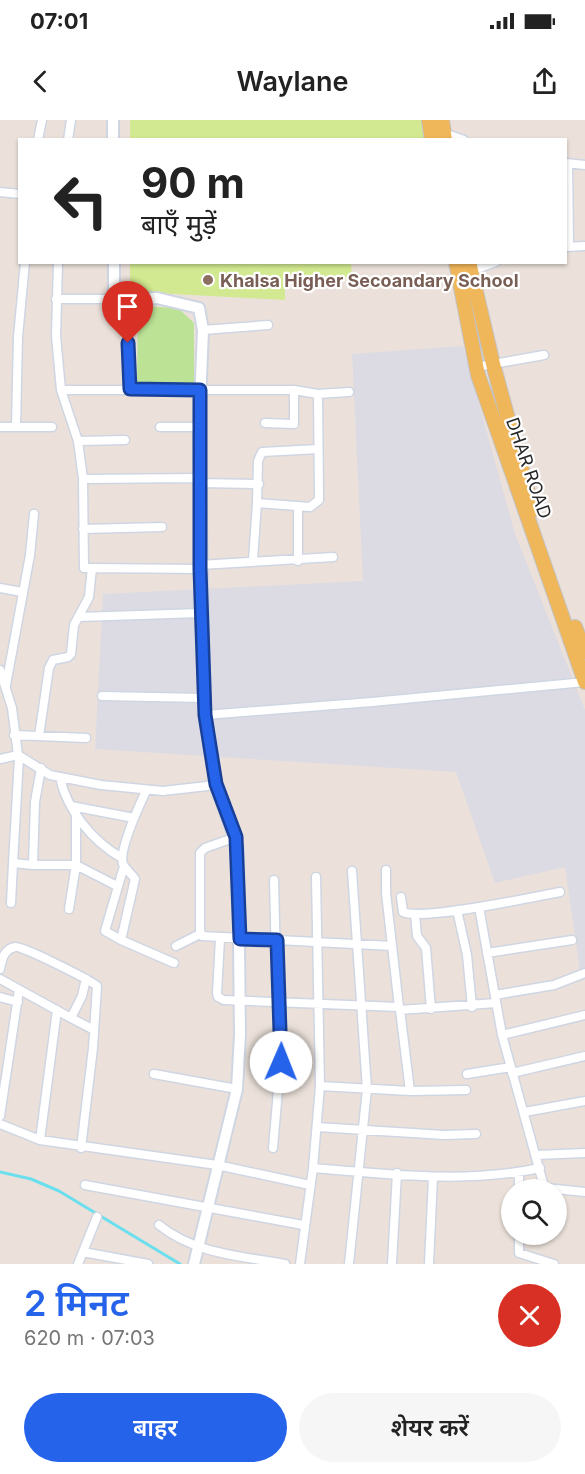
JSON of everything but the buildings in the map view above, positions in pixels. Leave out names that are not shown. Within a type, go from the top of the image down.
[{"type":"main road","points":[[429,120],[441,133]]},
{"type":"main road","name":"DHAR ROAD","points":[[456,264],[476,367],[585,682]]},
{"type":"main road","name":"DHAR ROAD","points":[[470,267],[493,364],[538,528],[585,652]]},
{"type":"street","points":[[38,138],[42,120]]},
{"type":"street","points":[[68,138],[71,120]]},
{"type":"street","points":[[113,120],[113,138]]},
{"type":"street","points":[[441,133],[457,138]]},
{"type":"street","points":[[585,165],[567,164],[567,247],[585,246]]},
{"type":"street","points":[[0,192],[18,194]]},
{"type":"street","points":[[16,426],[18,337],[25,264]]},
{"type":"street","points":[[58,264],[56,299],[61,390],[78,441],[83,479],[84,568],[200,567],[254,560],[298,561],[333,557]]},
{"type":"street","points":[[114,264],[114,299]]},
{"type":"street","points":[[470,267],[486,264]]},
{"type":"street","points":[[127,297],[130,389]]},
{"type":"street","points":[[56,299],[157,297],[199,308],[203,330],[199,427],[200,613],[204,698],[216,784],[236,837],[240,939],[238,1001],[240,1064],[237,1089],[194,1263]]},
{"type":"street","points":[[203,330],[268,325]]},
{"type":"street","points":[[476,367],[544,355]]},
{"type":"street","points":[[61,390],[294,390],[318,394],[349,392]]},
{"type":"street","points":[[265,423],[294,424],[294,390]]},
{"type":"street","points":[[257,503],[314,506],[319,500],[318,394]]},
{"type":"street","points":[[0,427],[52,427]]},
{"type":"street","points":[[160,427],[199,427]]},
{"type":"street","points":[[78,441],[125,440]]},
{"type":"street","points":[[254,560],[259,484],[258,461],[262,452],[318,449]]},
{"type":"street","points":[[83,479],[259,484]]},
{"type":"street","points":[[298,506],[298,561]]},
{"type":"street","points":[[6,686],[30,555],[34,514]]},
{"type":"street","points":[[83,529],[162,527]]},
{"type":"street","points":[[39,736],[51,663],[56,658],[68,657],[71,654],[74,625],[89,597],[92,568]]},
{"type":"street","points":[[0,588],[22,592]]},
{"type":"street","points":[[79,617],[200,613]]},
{"type":"street","points":[[0,670],[12,708],[14,735],[19,756],[11,903]]},
{"type":"street","points":[[205,715],[585,682]]},
{"type":"street","points":[[102,696],[204,698]]},
{"type":"street","points":[[14,735],[86,738]]},
{"type":"street","points":[[0,759],[19,756],[60,778],[147,791],[216,784]]},
{"type":"street","points":[[33,865],[35,802],[41,768]]},
{"type":"street","points":[[60,778],[74,810],[106,849],[123,862],[135,879],[121,940]]},
{"type":"street","points":[[147,791],[134,818],[105,931],[174,963]]},
{"type":"street","points":[[74,810],[134,818]]},
{"type":"street","points":[[69,909],[76,865],[74,810]]},
{"type":"street","points":[[200,934],[200,853],[202,850],[236,837]]},
{"type":"street","points":[[13,863],[76,865],[117,886]]},
{"type":"street","points":[[386,870],[386,893],[410,1091]]},
{"type":"street","points":[[349,1264],[367,1089],[352,871]]},
{"type":"street","points":[[300,1264],[303,1225],[313,1168],[320,1086],[316,1002],[319,944],[316,877]]},
{"type":"street","points":[[273,1148],[282,1044],[277,1003],[274,880]]},
{"type":"street","points":[[401,897],[404,912],[415,914],[479,907],[560,892]]},
{"type":"street","points":[[479,907],[502,1035],[546,1188],[585,1192]]},
{"type":"street","points":[[457,910],[467,955],[472,1006]]},
{"type":"street","points":[[415,914],[417,936],[426,948],[431,1009]]},
{"type":"street","points":[[200,934],[204,937],[219,939],[392,946]]},
{"type":"street","points":[[176,946],[200,934]]},
{"type":"street","points":[[219,939],[218,997],[238,1001],[360,1004],[399,1009],[472,1006],[554,985],[585,973]]},
{"type":"street","points":[[487,953],[572,940]]},
{"type":"street","points":[[0,944],[9,949],[23,947],[86,979],[98,990],[81,1148]]},
{"type":"street","points":[[0,969],[4,955],[9,949]]},
{"type":"street","points":[[0,979],[94,1030]]},
{"type":"street","points":[[71,1018],[82,996],[86,979]]},
{"type":"street","points":[[0,1116],[19,990]]},
{"type":"street","points":[[0,997],[18,1002]]},
{"type":"street","points":[[40,1140],[57,1010]]},
{"type":"street","points":[[502,1035],[585,1015]]},
{"type":"street","points":[[468,1074],[512,1070],[585,1056]]},
{"type":"street","points":[[154,1074],[237,1089]]},
{"type":"street","points":[[320,1086],[410,1091],[466,1090]]},
{"type":"street","points":[[525,1112],[585,1101]]},
{"type":"street","points":[[0,1124],[40,1140],[81,1148],[217,1165],[310,1185]]},
{"type":"street","points":[[317,1127],[361,1131],[476,1134]]},
{"type":"street","points":[[536,1155],[585,1153]]},
{"type":"street","points":[[313,1168],[433,1177],[478,1177],[540,1167]]},
{"type":"street","points":[[519,1172],[519,1179]]},
{"type":"street","points":[[392,1264],[397,1173]]},
{"type":"street","points":[[429,1264],[433,1177]]},
{"type":"street","points":[[84,1185],[162,1197],[208,1209],[303,1225]]},
{"type":"street","points":[[78,1264],[97,1217]]},
{"type":"street","points":[[159,1225],[179,1240],[198,1248],[285,1264]]},
{"type":"street","points":[[519,1245],[519,1253],[554,1264]]},
{"type":"street","points":[[83,1252],[148,1264]]},
{"type":"shaded area","points":[[463,346],[515,534],[585,710],[585,969],[580,971],[565,867],[495,883],[456,772],[95,749],[103,594],[363,581],[352,354]]},
{"type":"green space","points":[[130,120],[430,120],[432,138],[130,138]]},
{"type":"green space","name":"Khalsa Higher Secoandary School","points":[[130,264],[351,264],[352,278],[285,274],[285,300],[137,292],[130,283]]},
{"type":"green space","points":[[138,306],[178,308],[194,323],[194,386],[137,388]]},
{"type":"waterway","points":[[0,1172],[31,1179],[59,1191],[180,1264]]},
{"type":"place","name":"Khalsa Higher Secoandary School","points":[[208,280]]},
{"type":"route","points":[[128,343],[130,389],[200,390],[200,613],[208,742],[216,784],[236,837],[240,939],[277,940],[277,1003],[282,1044],[281,1062]]}]
